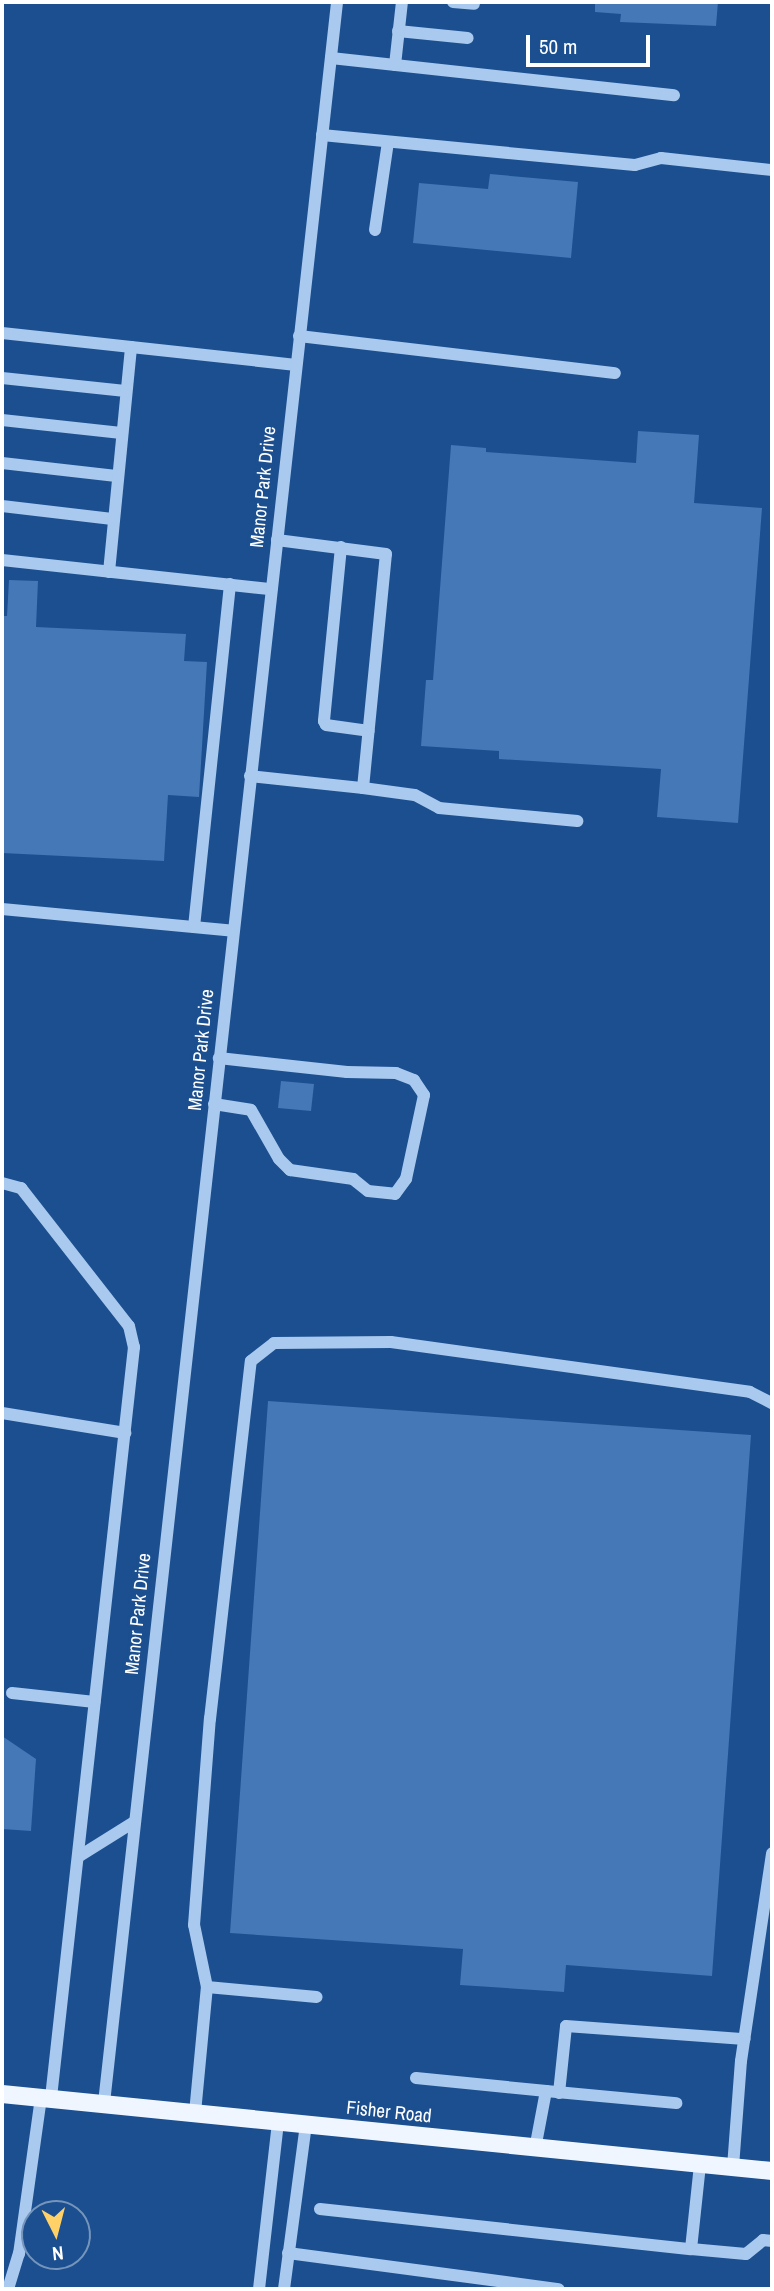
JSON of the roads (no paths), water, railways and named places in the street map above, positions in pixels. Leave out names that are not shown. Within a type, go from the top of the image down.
[{"type":"main road","name":"Fisher Road","points":[[2,2094],[772,2171]]},
{"type":"street","name":"Manor Park Drive","points":[[104,2104],[337,2]]},
{"type":"street","points":[[395,65],[402,2]]},
{"type":"street","points":[[453,2],[474,4]]},
{"type":"street","points":[[398,31],[468,38]]},
{"type":"street","points":[[331,58],[674,95]]},
{"type":"street","points":[[322,135],[635,165],[661,158],[772,170]]},
{"type":"street","points":[[376,230],[388,142]]},
{"type":"street","points":[[2,333],[296,365]]},
{"type":"street","points":[[299,336],[615,373]]},
{"type":"street","points":[[109,572],[116,477],[131,347]]},
{"type":"street","points":[[2,378],[125,391]]},
{"type":"street","points":[[2,420],[121,433]]},
{"type":"street","points":[[2,463],[116,477]]},
{"type":"street","points":[[2,506],[112,519]]},
{"type":"street","points":[[277,540],[384,553],[387,557],[363,788]]},
{"type":"street","points":[[341,547],[324,721],[326,726],[369,732]]},
{"type":"street","points":[[2,560],[271,589]]},
{"type":"street","points":[[194,927],[230,584]]},
{"type":"street","points":[[250,776],[415,795],[439,808],[577,821]]},
{"type":"street","points":[[2,909],[233,931]]},
{"type":"street","points":[[214,1104],[251,1110],[279,1159],[290,1170],[353,1180],[368,1191],[395,1194],[406,1179],[424,1095],[414,1080],[396,1073],[347,1072],[219,1058]]},
{"type":"street","points":[[2,1183],[21,1188],[129,1326],[134,1347],[78,1857],[46,2098],[19,2254],[8,2289]]},
{"type":"street","points":[[195,2113],[207,1987],[194,1925],[210,1719],[251,1361],[274,1343],[391,1342],[750,1392],[772,1403]]},
{"type":"street","points":[[2,1413],[125,1433]]},
{"type":"street","points":[[12,1693],[95,1702]]},
{"type":"street","points":[[78,1857],[134,1822]]},
{"type":"street","points":[[733,2167],[744,2039],[772,1853]]},
{"type":"street","points":[[207,1987],[317,1997]]},
{"type":"street","points":[[559,2093],[566,2026],[744,2039]]},
{"type":"street","points":[[416,2078],[676,2104]]},
{"type":"street","points":[[535,2149],[546,2091]]},
{"type":"street","points":[[259,2289],[278,2122]]},
{"type":"street","points":[[284,2289],[306,2125]]},
{"type":"street","points":[[691,2249],[700,2165]]},
{"type":"street","points":[[320,2209],[746,2254],[763,2240],[772,2241]]},
{"type":"street","points":[[288,2253],[559,2289]]}]
